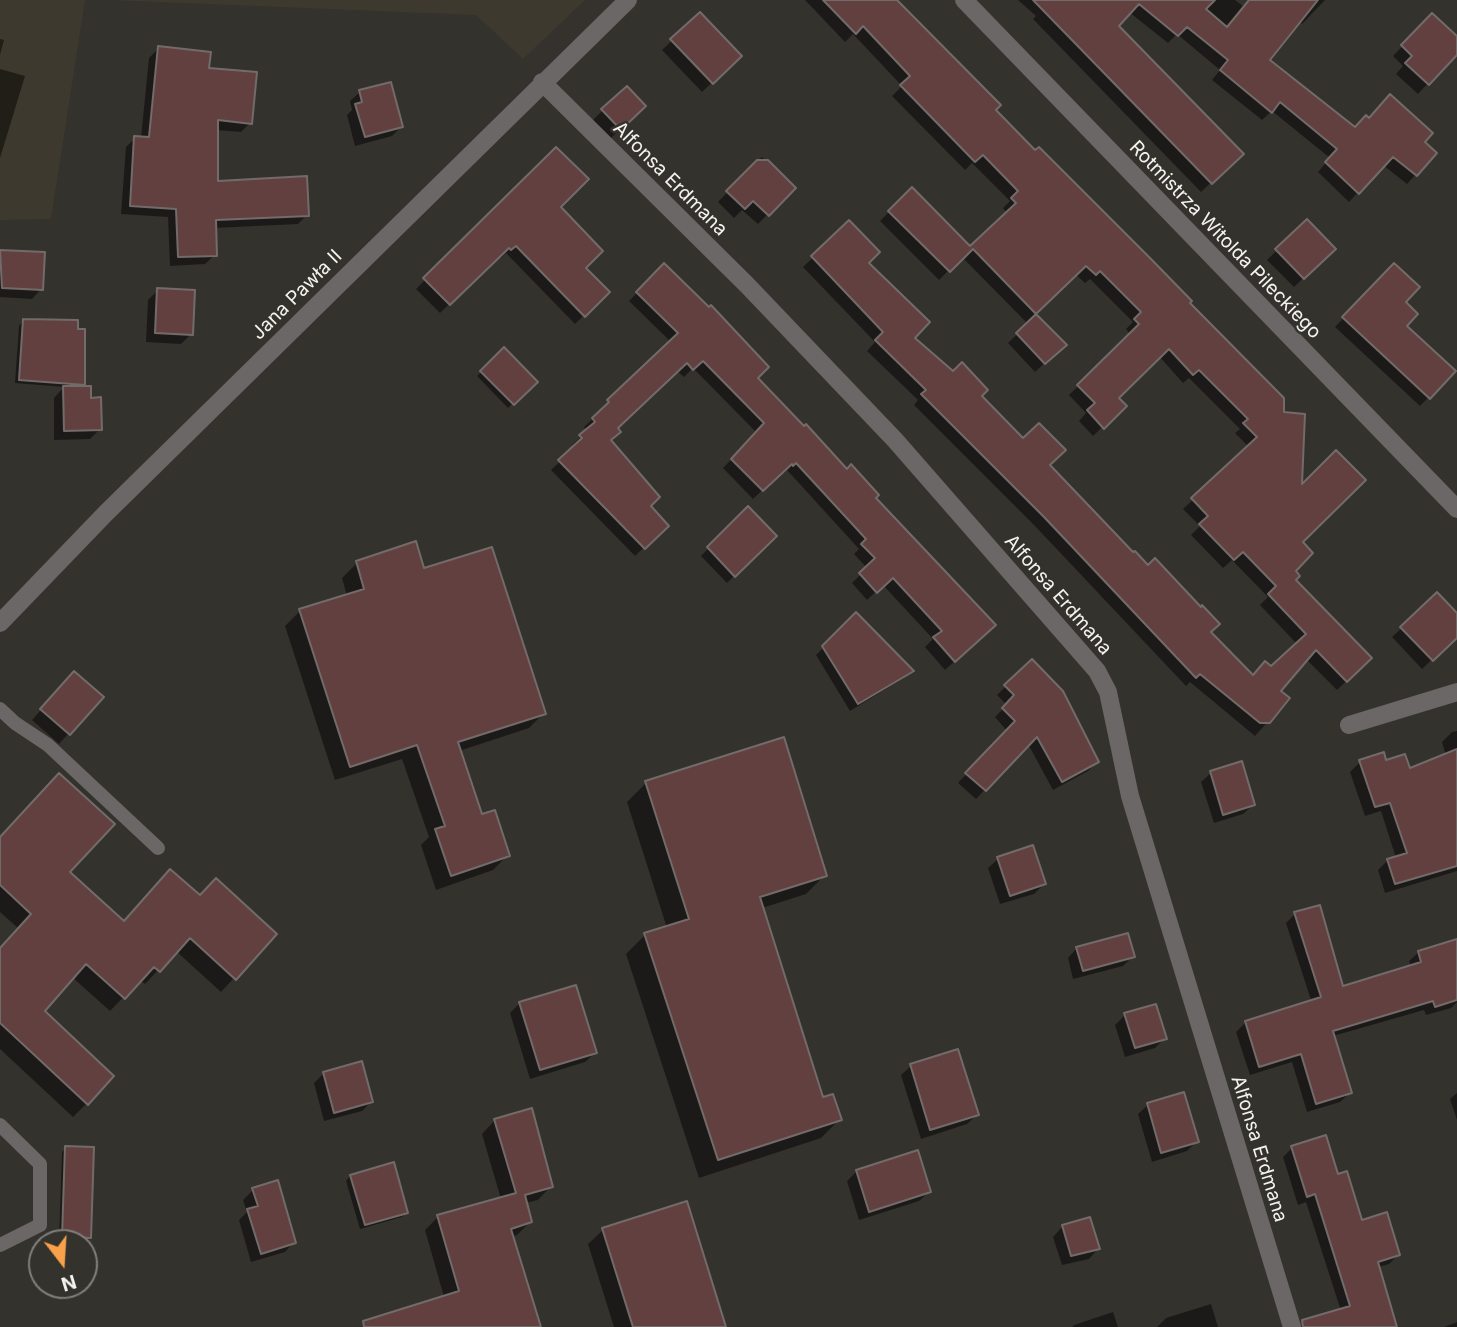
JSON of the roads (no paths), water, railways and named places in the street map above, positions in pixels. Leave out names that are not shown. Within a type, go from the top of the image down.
[{"type":"street","name":"Rotmistrza Witolda Pileckiego","points":[[964,0],[1457,509]]},
{"type":"street","name":"Jana Pawła II","points":[[0,623],[106,513],[619,3]]},
{"type":"street","name":"Alfonsa Erdmana","points":[[542,82],[747,285],[895,440],[1097,671],[1103,681],[1130,796],[1292,1327]]},
{"type":"street","points":[[1349,725],[1457,692]]},
{"type":"lane","points":[[0,709],[15,723],[48,745],[158,848]]},
{"type":"lane","points":[[0,1125],[40,1164],[40,1225],[0,1245]]}]
